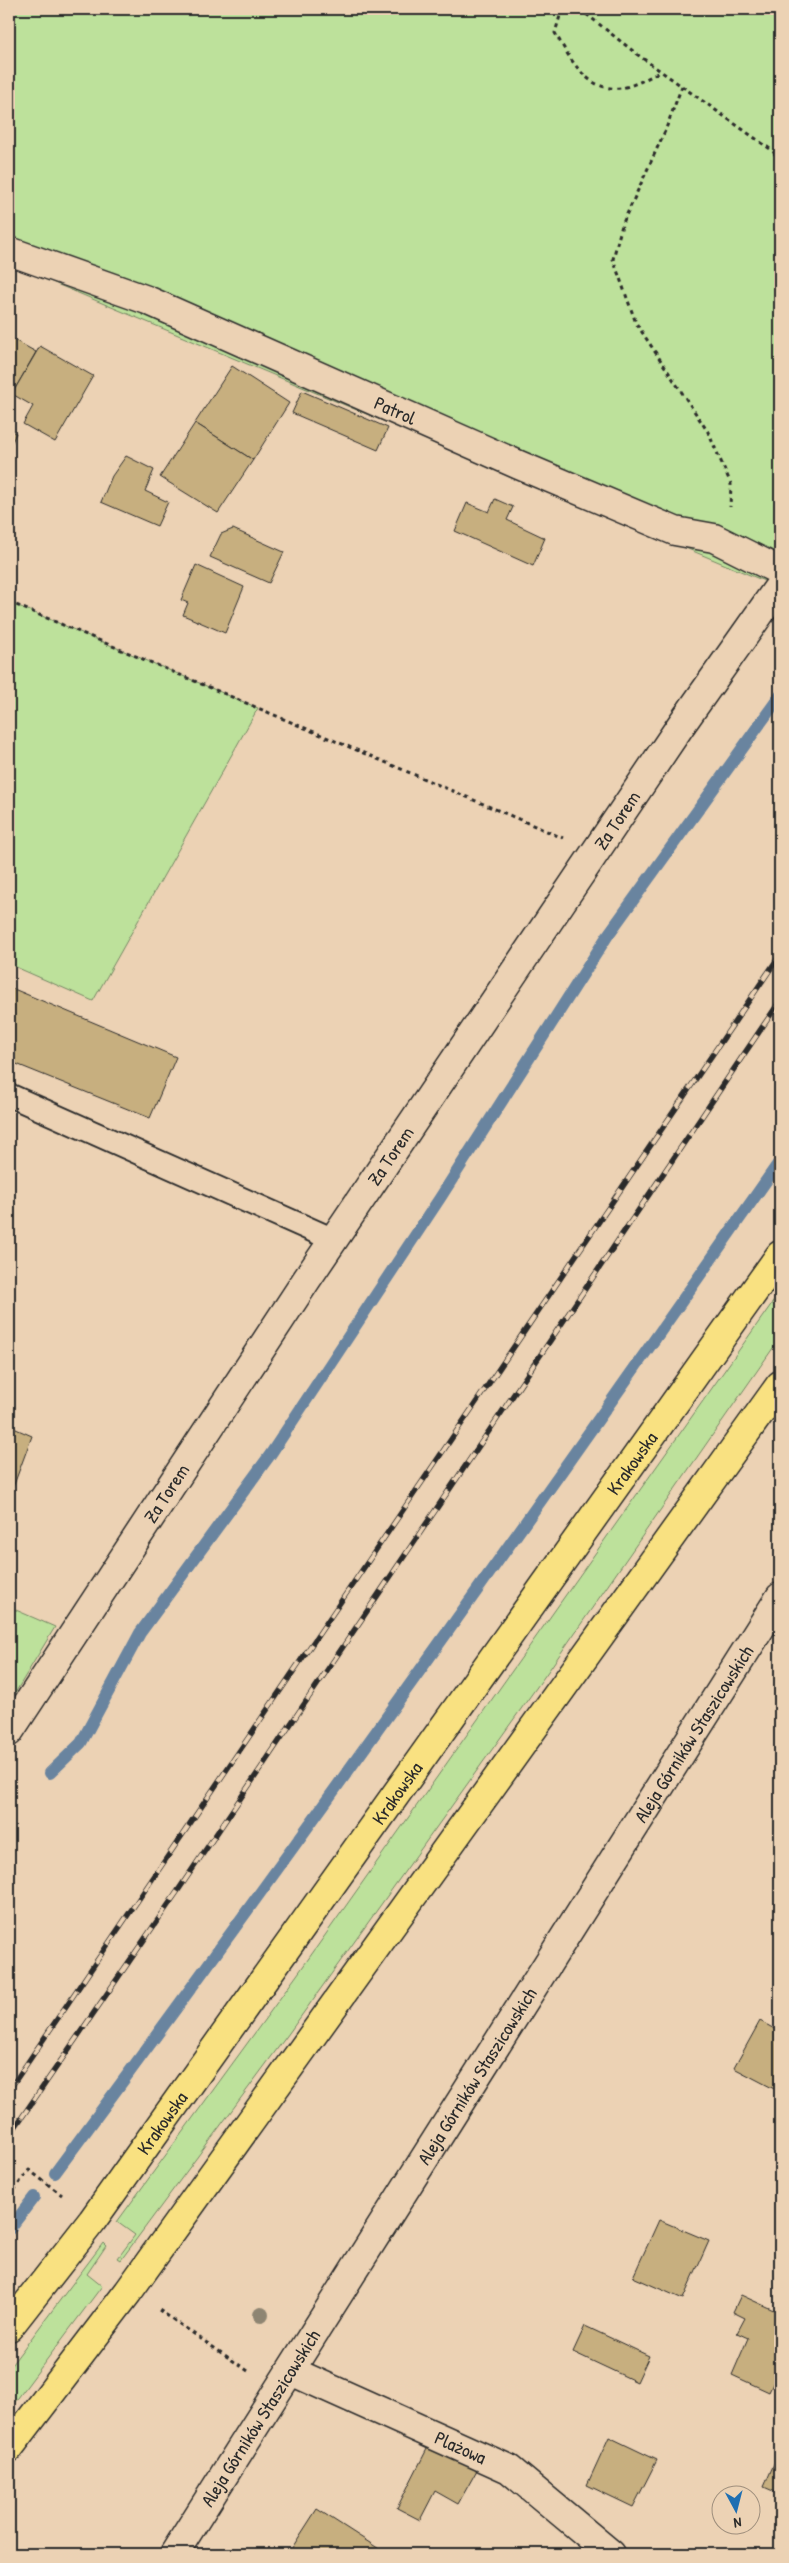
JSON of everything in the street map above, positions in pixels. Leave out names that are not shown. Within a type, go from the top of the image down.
[{"type":"main road","name":"Krakowska","points":[[9,2327],[98,2213],[780,1255]]},
{"type":"main road","points":[[9,2448],[134,2284],[780,1385]]},
{"type":"street","name":"Patrol","points":[[9,251],[147,300],[574,488],[675,531],[714,538],[780,571]]},
{"type":"street","name":"Za Torem","points":[[9,1732],[334,1240],[596,852],[780,585]]},
{"type":"street","name":"Aleja Górników Staszicowskich","points":[[174,2554],[780,1597]]},
{"type":"street","name":"Plażowa","points":[[291,2371],[508,2469],[611,2554]]},
{"type":"lane","points":[[9,1095],[334,1240]]},
{"type":"path","points":[[562,9],[555,33],[576,67],[597,86],[622,88],[661,71]]},
{"type":"path","points":[[580,9],[661,71],[773,152],[780,163]]},
{"type":"path","points":[[682,86],[665,131],[622,225],[613,259],[636,323],[708,432],[731,484],[728,545]]},
{"type":"path","points":[[9,602],[596,852]]},
{"type":"path","points":[[9,2197],[29,2170],[62,2195]]},
{"type":"path","points":[[158,2310],[232,2360]]},
{"type":"green space","points":[[9,9],[780,9],[780,573],[769,583],[9,264]]},
{"type":"green space","points":[[9,602],[258,708],[93,1001],[9,964]]},
{"type":"green space","points":[[780,1292],[780,1338],[549,1670],[289,2033],[121,2260],[118,2258],[135,2235],[117,2222],[297,1975]]},
{"type":"green space","points":[[9,1607],[55,1627],[9,1703]]},
{"type":"green space","points":[[103,2243],[106,2246],[87,2274],[102,2286],[9,2410],[9,2368]]},
{"type":"building","points":[[9,337],[36,352],[12,394],[9,393]]},
{"type":"building","points":[[40,346],[93,376],[55,442],[23,424],[33,406],[12,394]]},
{"type":"building","points":[[232,366],[289,403],[253,460],[195,423]]},
{"type":"building","points":[[302,391],[388,428],[378,450],[292,413]]},
{"type":"building","points":[[195,423],[253,460],[218,513],[160,477]]},
{"type":"building","points":[[9,430],[16,433],[9,449]]},
{"type":"building","points":[[126,456],[154,470],[145,491],[168,502],[157,526],[101,502],[112,476]]},
{"type":"building","points":[[495,499],[513,507],[507,520],[545,538],[533,566],[455,531],[467,503],[489,512]]},
{"type":"building","points":[[233,529],[284,552],[269,583],[210,557],[221,534]]},
{"type":"building","points":[[196,565],[244,587],[225,633],[183,615],[188,603],[181,600]]},
{"type":"building","points":[[9,987],[176,1057],[150,1118],[9,1061]]},
{"type":"building","points":[[9,1426],[32,1436],[9,1498]]},
{"type":"building","points":[[760,2021],[780,2032],[780,2092],[734,2068]]},
{"type":"building","points":[[659,2220],[709,2241],[683,2299],[633,2277]]},
{"type":"building","points":[[741,2295],[780,2313],[780,2369],[769,2392],[732,2375],[748,2338],[737,2333],[745,2318],[733,2312]]},
{"type":"building","points":[[585,2326],[649,2356],[637,2382],[573,2352]]},
{"type":"building","points":[[609,2437],[657,2460],[633,2507],[587,2485]]},
{"type":"building","points":[[429,2445],[477,2470],[458,2504],[435,2491],[420,2520],[397,2508]]},
{"type":"building","points":[[776,2459],[780,2461],[780,2494],[764,2487]]},
{"type":"building","points":[[317,2509],[387,2554],[288,2554]]},
{"type":"waterway","points":[[50,1773],[81,1743],[140,1633],[270,1455],[440,1198],[608,935],[780,696]]},
{"type":"waterway","points":[[55,2173],[421,1670],[780,1161]]},
{"type":"waterway","points":[[9,2230],[34,2197]]},
{"type":"railway","points":[[9,2090],[780,955]]},
{"type":"railway","points":[[9,2136],[177,1892],[780,1001]]}]
